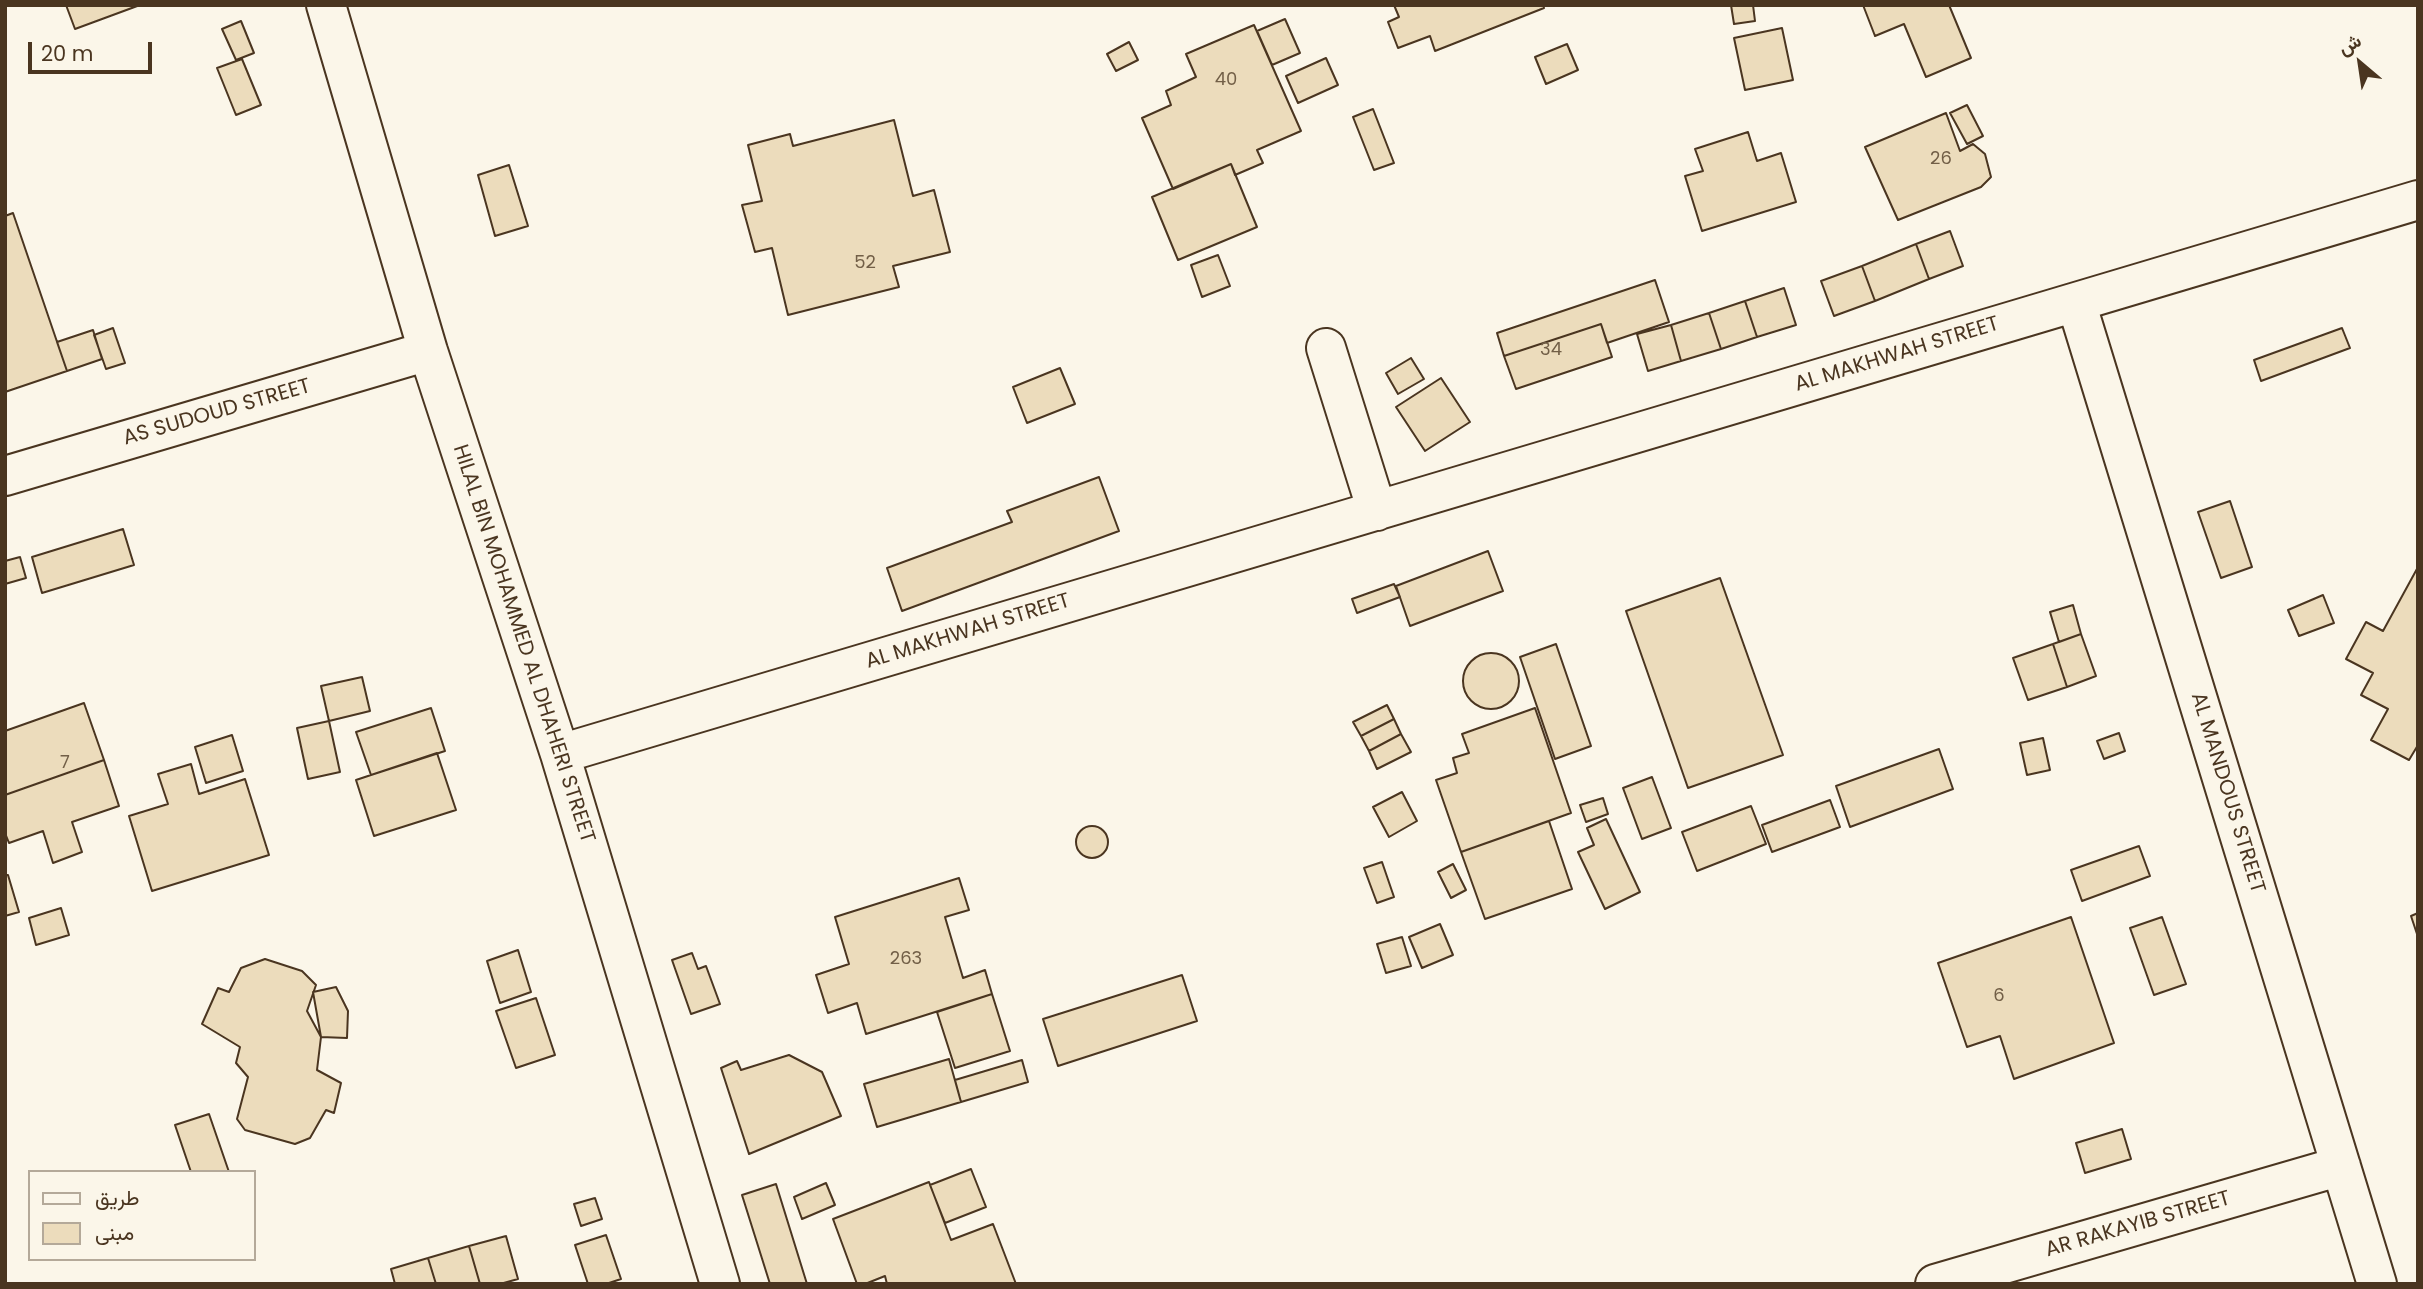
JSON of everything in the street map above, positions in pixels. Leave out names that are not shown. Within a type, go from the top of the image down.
[{"type":"street","name":"HILAL BIN MOHAMMED AL DHAHERI STREET","points":[[326,5],[428,351],[560,754],[720,1284]]},
{"type":"street","name":"AL MAKHWAH STREET","points":[[560,754],[2418,201]]},
{"type":"street","name":"AL MANDOUS STREET","points":[[2077,302],[2377,1284]]},
{"type":"street","points":[[1326,348],[1377,511]]},
{"type":"street","name":"AS SUDOUD STREET","points":[[5,476],[428,351]]},
{"type":"street","name":"AR RAKAYIB STREET","points":[[1934,1284],[2341,1166]]},
{"type":"building","points":[[66,5],[140,5],[75,29]]},
{"type":"building","points":[[1394,5],[1543,5],[1544,8],[1435,51],[1430,36],[1398,48],[1388,22],[1399,17]]},
{"type":"building","points":[[1731,5],[1753,5],[1755,21],[1734,24]]},
{"type":"building","points":[[1863,5],[1949,5],[1971,58],[1926,77],[1904,24],[1875,36]]},
{"type":"building","points":[[1285,19],[1300,53],[1272,65],[1257,31]]},
{"type":"building","points":[[241,21],[254,53],[236,60],[222,29]]},
{"type":"building","points":[[1254,25],[1301,131],[1257,150],[1263,163],[1235,175],[1231,164],[1173,189],[1142,118],[1171,105],[1166,91],[1196,77],[1186,54]]},
{"type":"building","points":[[1782,28],[1793,80],[1745,90],[1734,38]]},
{"type":"building","points":[[1129,42],[1138,60],[1116,71],[1107,54]]},
{"type":"building","points":[[1567,44],[1578,70],[1546,84],[1535,57]]},
{"type":"building","points":[[1326,58],[1338,85],[1298,103],[1286,76]]},
{"type":"building","points":[[242,59],[261,105],[236,115],[217,68]]},
{"type":"building","points":[[1967,105],[1983,136],[1967,144],[1950,113]]},
{"type":"building","points":[[1373,109],[1394,163],[1374,170],[1353,117]]},
{"type":"building","points":[[1946,113],[1960,151],[1973,144],[1985,154],[1991,177],[1981,187],[1898,220],[1865,147]]},
{"type":"building","points":[[894,120],[913,196],[934,190],[950,252],[893,266],[899,287],[788,315],[772,248],[755,252],[742,205],[762,201],[748,145],[790,134],[793,146]]},
{"type":"building","points":[[1748,132],[1757,161],[1781,153],[1796,202],[1702,231],[1685,176],[1703,171],[1695,149]]},
{"type":"building","points":[[1231,164],[1257,227],[1178,260],[1152,197]]},
{"type":"building","points":[[509,165],[528,226],[495,236],[478,175]]},
{"type":"building","points":[[13,213],[67,371],[5,392],[5,216]]},
{"type":"building","points":[[1950,231],[1963,266],[1929,279],[1916,244]]},
{"type":"building","points":[[1916,244],[1929,279],[1875,301],[1862,266]]},
{"type":"building","points":[[1218,255],[1230,286],[1202,297],[1191,265]]},
{"type":"building","points":[[1862,266],[1875,301],[1834,316],[1821,281]]},
{"type":"building","points":[[1655,280],[1669,322],[1607,343],[1601,324],[1504,356],[1497,333]]},
{"type":"building","points":[[1784,288],[1796,325],[1757,337],[1745,301]]},
{"type":"building","points":[[1745,301],[1757,337],[1721,349],[1709,313]]},
{"type":"building","points":[[1709,313],[1721,349],[1681,361],[1671,325]]},
{"type":"building","points":[[1601,324],[1612,357],[1516,389],[1504,356]]},
{"type":"building","points":[[1671,325],[1681,361],[1648,371],[1637,334]]},
{"type":"building","points":[[113,328],[125,363],[106,369],[94,335]]},
{"type":"building","points":[[2342,328],[2350,348],[2261,381],[2254,360]]},
{"type":"building","points":[[93,330],[102,359],[67,371],[57,342]]},
{"type":"building","points":[[1411,358],[1424,379],[1398,394],[1386,373]]},
{"type":"building","points":[[1060,368],[1075,404],[1027,423],[1013,387]]},
{"type":"building","points":[[1441,378],[1470,422],[1425,451],[1396,407]]},
{"type":"building","points":[[1099,477],[1119,531],[902,611],[887,568],[1012,522],[1007,511]]},
{"type":"building","points":[[2230,501],[2252,567],[2221,578],[2198,512]]},
{"type":"building","points":[[123,529],[134,565],[42,593],[32,557]]},
{"type":"building","points":[[1488,551],[1503,591],[1410,626],[1396,586]]},
{"type":"building","points":[[20,557],[26,578],[5,584],[5,561]]},
{"type":"building","points":[[2418,567],[2418,745],[2409,760],[2371,740],[2388,709],[2361,695],[2373,673],[2346,659],[2366,622],[2383,631]]},
{"type":"building","points":[[1720,578],[1783,755],[1688,788],[1626,611]]},
{"type":"building","points":[[1394,584],[1400,597],[1357,613],[1352,599]]},
{"type":"building","points":[[2323,595],[2334,623],[2299,636],[2288,610]]},
{"type":"building","points":[[2073,605],[2081,634],[2059,642],[2050,612]]},
{"type":"building","points":[[2081,634],[2096,676],[2067,687],[2053,644]]},
{"type":"building","points":[[1556,644],[1591,746],[1555,759],[1520,657]]},
{"type":"building","points":[[2053,644],[2067,687],[2028,700],[2013,658]]},
{"type":"building","points":[[1485,653],[1497,653],[1511,661],[1519,675],[1517,692],[1511,701],[1497,709],[1485,709],[1468,697],[1463,687],[1463,675],[1475,658]]},
{"type":"building","points":[[362,677],[370,711],[329,721],[321,686]]},
{"type":"building","points":[[84,703],[104,760],[5,795],[5,731]]},
{"type":"building","points":[[1387,705],[1394,719],[1361,736],[1353,722]]},
{"type":"building","points":[[431,708],[445,751],[371,775],[356,732]]},
{"type":"building","points":[[1535,708],[1571,813],[1461,852],[1436,780],[1457,773],[1453,758],[1469,753],[1462,734]]},
{"type":"building","points":[[1394,719],[1401,734],[1369,751],[1361,736]]},
{"type":"building","points":[[329,721],[340,772],[308,779],[297,728]]},
{"type":"building","points":[[2119,733],[2125,751],[2104,759],[2097,741]]},
{"type":"building","points":[[1401,734],[1411,752],[1377,769],[1369,751]]},
{"type":"building","points":[[232,735],[243,771],[206,783],[195,747]]},
{"type":"building","points":[[2043,738],[2050,770],[2027,775],[2020,743]]},
{"type":"building","points":[[1939,749],[1953,789],[1850,827],[1836,786]]},
{"type":"building","points":[[437,753],[456,810],[374,836],[356,780]]},
{"type":"building","points":[[104,760],[119,806],[72,822],[82,852],[53,863],[43,831],[9,843],[5,833],[5,795]]},
{"type":"building","points":[[191,764],[199,794],[245,779],[269,855],[152,891],[129,816],[168,804],[158,774]]},
{"type":"building","points":[[1652,777],[1671,828],[1642,839],[1623,788]]},
{"type":"building","points":[[1402,792],[1417,821],[1389,837],[1373,807]]},
{"type":"building","points":[[1603,798],[1608,814],[1586,822],[1580,805]]},
{"type":"building","points":[[1830,800],[1840,827],[1772,852],[1762,825]]},
{"type":"building","points":[[1751,806],[1766,844],[1697,871],[1682,832]]},
{"type":"building","points":[[1606,819],[1640,892],[1605,909],[1578,852],[1594,845],[1587,828]]},
{"type":"building","points":[[1549,821],[1572,889],[1485,919],[1461,852]]},
{"type":"building","points":[[1092,826],[1103,831],[1108,842],[1103,853],[1092,858],[1081,853],[1076,842],[1081,831]]},
{"type":"building","points":[[2139,846],[2150,876],[2082,901],[2071,870]]},
{"type":"building","points":[[1382,862],[1394,897],[1377,903],[1364,868]]},
{"type":"building","points":[[1453,864],[1466,890],[1451,898],[1438,872]]},
{"type":"building","points":[[5,875],[8,875],[19,912],[5,916]]},
{"type":"building","points":[[959,878],[969,910],[945,917],[963,978],[985,970],[992,994],[866,1034],[857,1003],[828,1013],[816,975],[849,964],[835,917]]},
{"type":"building","points":[[61,908],[69,935],[36,945],[29,918]]},
{"type":"building","points":[[2418,913],[2418,937],[2411,916]]},
{"type":"building","points":[[2071,917],[2114,1043],[2014,1079],[2000,1036],[1967,1047],[1938,963]]},
{"type":"building","points":[[2162,917],[2186,984],[2154,995],[2130,928]]},
{"type":"building","points":[[1440,924],[1453,955],[1422,968],[1409,937]]},
{"type":"building","points":[[1402,937],[1411,966],[1386,973],[1377,944]]},
{"type":"building","points":[[518,950],[531,992],[500,1003],[487,961]]},
{"type":"building","points":[[692,953],[698,969],[706,966],[720,1004],[691,1014],[672,960]]},
{"type":"building","points":[[265,959],[302,971],[316,985],[307,1011],[321,1037],[317,1070],[341,1083],[334,1113],[326,1110],[310,1138],[295,1144],[245,1130],[237,1119],[248,1077],[236,1063],[240,1047],[202,1024],[218,988],[229,992],[241,968]]},
{"type":"building","points":[[1182,975],[1197,1021],[1058,1066],[1043,1019]]},
{"type":"building","points":[[336,987],[348,1011],[347,1038],[321,1037],[313,992]]},
{"type":"building","points":[[992,994],[1010,1051],[955,1068],[937,1012]]},
{"type":"building","points":[[536,998],[555,1055],[516,1068],[496,1011]]},
{"type":"building","points":[[789,1055],[822,1072],[841,1116],[749,1154],[721,1068],[737,1061],[741,1070]]},
{"type":"building","points":[[949,1059],[961,1102],[877,1127],[864,1084]]},
{"type":"building","points":[[1022,1060],[1028,1082],[961,1102],[955,1080]]},
{"type":"building","points":[[209,1114],[228,1170],[190,1170],[175,1125]]},
{"type":"building","points":[[2122,1129],[2131,1159],[2085,1173],[2076,1143]]},
{"type":"building","points":[[971,1169],[986,1207],[945,1223],[930,1185]]},
{"type":"building","points":[[929,1182],[951,1240],[993,1224],[1016,1284],[887,1284],[885,1276],[865,1284],[857,1284],[833,1219]]},
{"type":"building","points":[[826,1183],[835,1205],[802,1219],[794,1197]]},
{"type":"building","points":[[776,1184],[807,1284],[770,1284],[742,1195]]},
{"type":"building","points":[[595,1198],[602,1219],[581,1226],[574,1204]]},
{"type":"building","points":[[606,1235],[621,1279],[606,1284],[588,1284],[575,1245]]},
{"type":"building","points":[[506,1236],[518,1279],[500,1284],[480,1284],[469,1246]]},
{"type":"building","points":[[469,1246],[480,1284],[436,1284],[428,1258]]},
{"type":"building","points":[[428,1258],[436,1284],[395,1284],[391,1269]]}]
